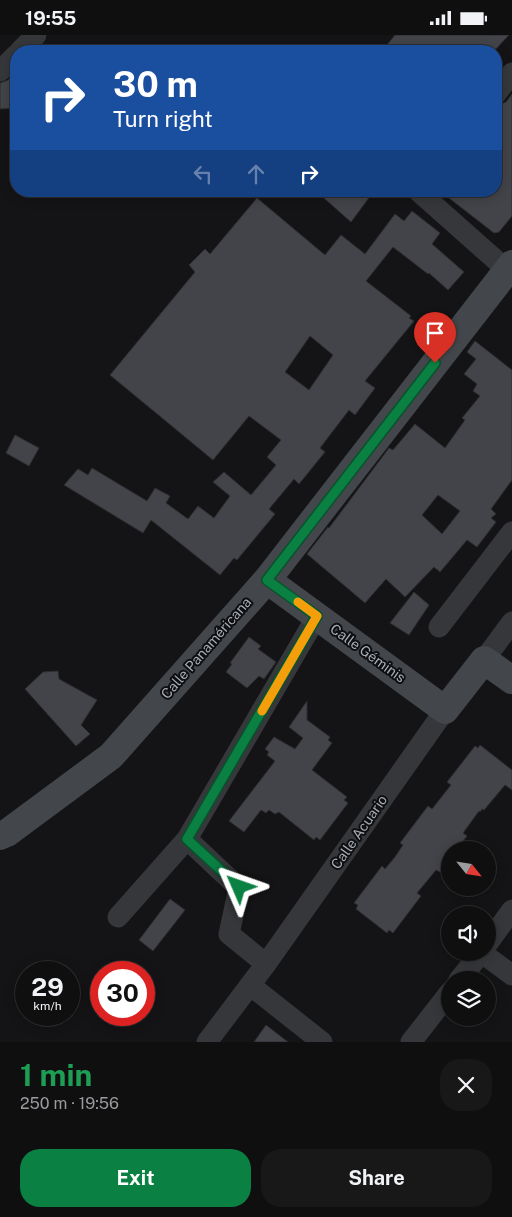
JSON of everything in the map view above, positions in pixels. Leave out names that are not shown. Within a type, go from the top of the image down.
[{"type":"main road","name":"Calle Panaméricana","points":[[0,836],[7,833],[111,756],[267,580],[510,267]]},
{"type":"main road","name":"Calle Géminis","points":[[267,580],[445,709]]},
{"type":"main road","name":"Calle Acuario","points":[[445,709],[484,660]]},
{"type":"main road","points":[[484,660],[512,680]]},
{"type":"street","points":[[26,45],[36,35]]},
{"type":"street","points":[[0,71],[10,61]]},
{"type":"street","points":[[502,86],[512,73]]},
{"type":"street","points":[[427,197],[510,267]]},
{"type":"street","points":[[440,627],[512,532]]},
{"type":"street","points":[[118,917],[187,839],[317,616]]},
{"type":"street","name":"Calle Acuario","points":[[484,660],[512,622]]},
{"type":"street","name":"Calle Acuario","points":[[206,1042],[266,964],[445,709]]},
{"type":"street","points":[[187,839],[239,887],[229,934],[266,964]]},
{"type":"street","points":[[496,932],[512,910]]},
{"type":"street","points":[[467,971],[475,961]]},
{"type":"street","points":[[492,961],[512,975]]},
{"type":"street","points":[[250,985],[322,1042]]},
{"type":"street","points":[[411,1042],[441,1004]]},
{"type":"building","points":[[395,35],[509,35],[500,45],[387,45]]},
{"type":"building","points":[[10,78],[10,108],[0,109],[0,83]]},
{"type":"building","points":[[512,94],[512,216],[499,232],[494,233],[448,197],[502,197],[502,104],[506,102]]},
{"type":"building","points":[[323,197],[370,197],[351,222]]},
{"type":"building","points":[[257,198],[325,255],[341,235],[365,254],[395,214],[404,221],[412,211],[440,233],[432,244],[464,272],[448,290],[429,273],[393,247],[366,281],[411,316],[409,318],[414,321],[365,381],[375,388],[355,415],[349,410],[320,448],[325,452],[299,484],[294,479],[269,509],[275,514],[237,560],[234,558],[220,575],[151,520],[143,533],[64,485],[78,469],[88,475],[92,468],[147,501],[155,488],[170,496],[166,503],[188,519],[198,506],[214,518],[230,496],[213,482],[224,472],[251,495],[276,465],[267,457],[281,440],[249,416],[213,460],[110,375],[195,272],[189,265],[205,249],[210,254]],"holes":[[[310,336],[333,355],[309,390],[285,372]]]},
{"type":"building","points":[[475,341],[512,370],[512,480],[491,509],[496,514],[491,518],[496,522],[477,547],[467,540],[440,572],[434,567],[405,597],[386,579],[365,603],[307,554],[389,448],[393,450],[415,424],[445,448],[465,420],[462,418],[480,396],[473,391],[477,384],[464,374],[476,359],[467,352]],"holes":[[[438,495],[460,511],[442,534],[422,515]]]},
{"type":"building","points":[[15,435],[39,448],[29,466],[6,453]]},
{"type":"building","points":[[414,592],[429,605],[409,635],[390,623]]},
{"type":"building","points":[[249,637],[261,646],[258,649],[276,662],[264,679],[259,676],[247,688],[226,672],[232,664],[230,663]]},
{"type":"building","points":[[58,671],[59,679],[97,700],[81,725],[90,734],[76,746],[25,689],[43,672]]},
{"type":"building","points":[[307,701],[307,720],[330,737],[328,740],[332,743],[312,770],[347,797],[344,800],[348,803],[320,840],[316,837],[314,840],[279,812],[275,814],[269,810],[266,813],[261,810],[244,832],[229,821],[275,761],[267,755],[269,752],[265,749],[274,737],[295,749],[303,738],[289,727]]},
{"type":"building","points":[[480,745],[512,770],[512,790],[505,785],[484,810],[479,811],[463,833],[467,836],[463,841],[441,841],[441,871],[436,870],[417,893],[421,896],[393,933],[389,930],[387,933],[356,909],[358,905],[354,903],[382,866],[385,869],[395,857],[403,845],[400,843],[428,806],[432,809],[451,785],[447,782],[475,746],[478,748]]},
{"type":"building","points":[[170,899],[185,910],[153,951],[139,940]]},
{"type":"building","points":[[266,1025],[288,1042],[254,1042]]},
{"type":"slow traffic","points":[[262,711],[317,616],[298,602]]},
{"type":"route","points":[[239,887],[187,839],[317,616],[267,580],[435,363]]}]
